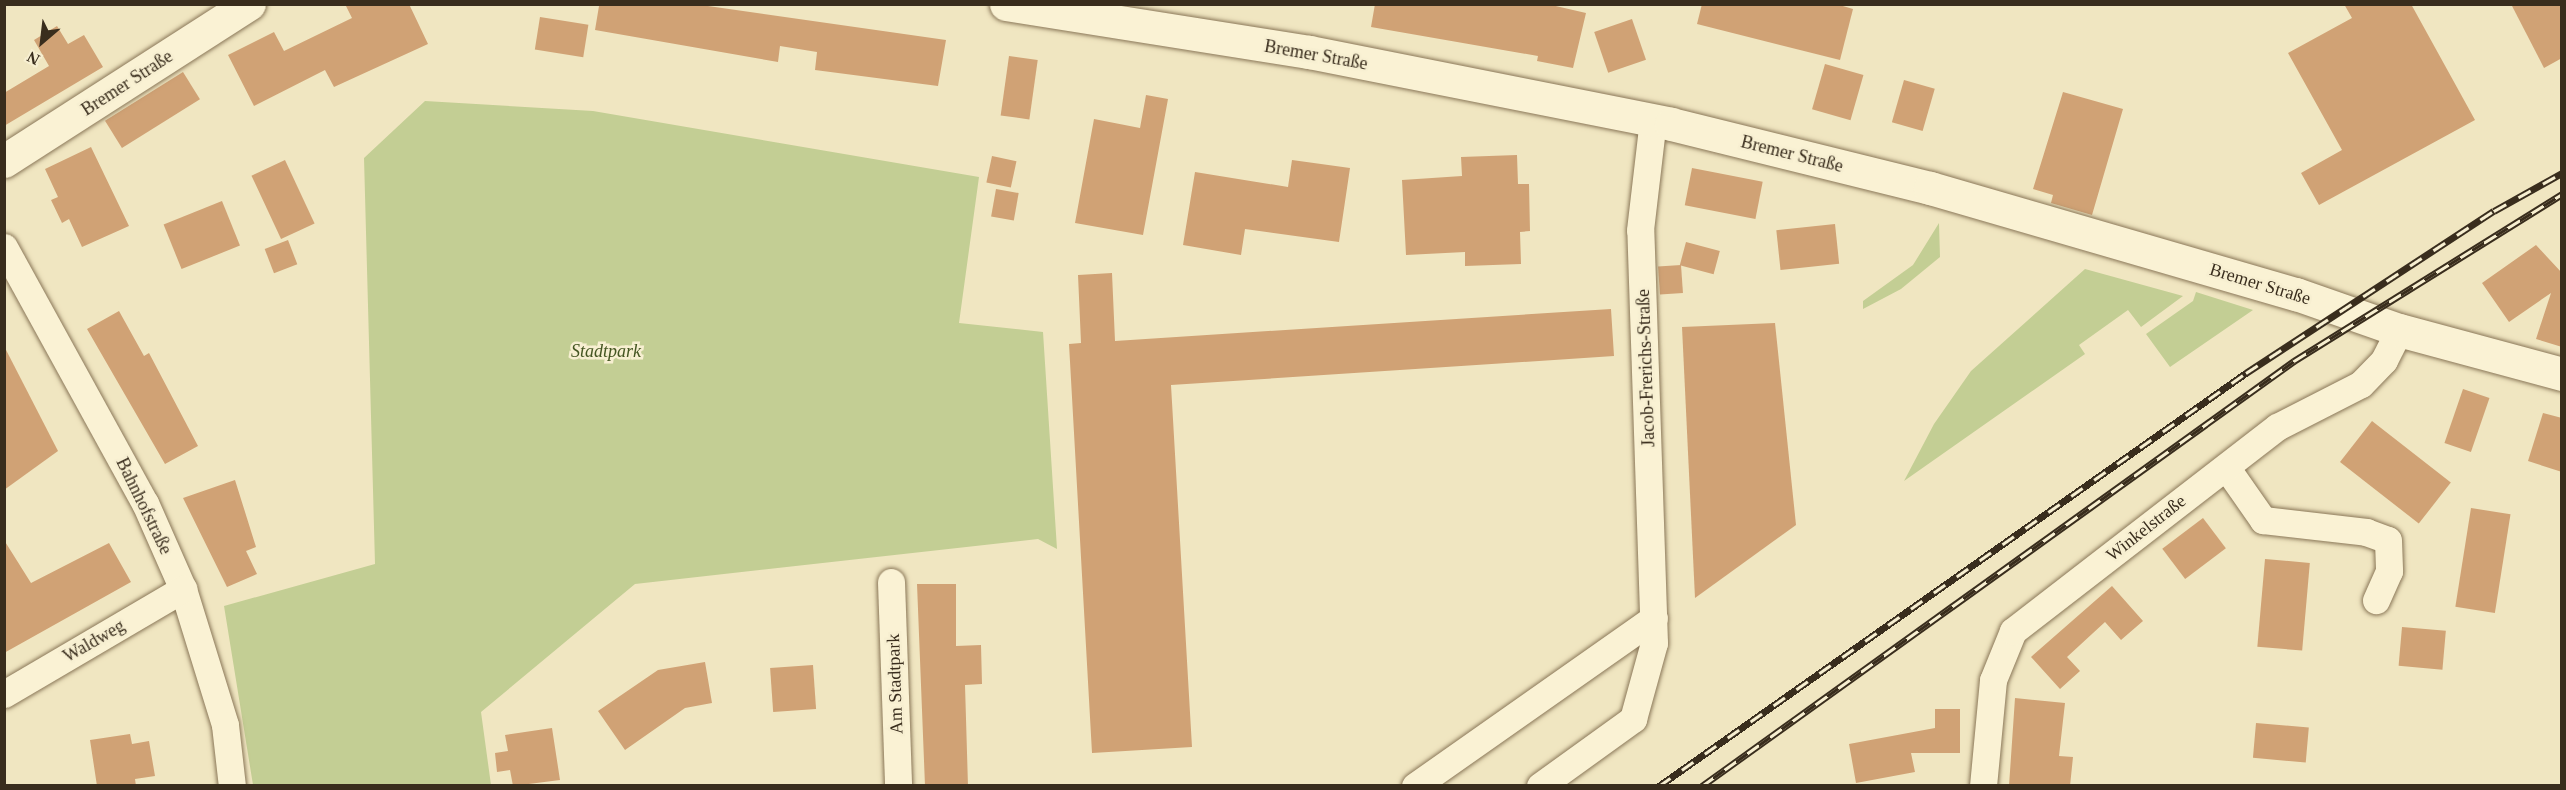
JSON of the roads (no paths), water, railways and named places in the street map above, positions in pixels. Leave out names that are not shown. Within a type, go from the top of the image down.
[{"type":"street","name":"Bremer Straße","points":[[4,161],[249,4]]},
{"type":"street","name":"Bremer Straße","points":[[1006,4],[1046,7],[1309,52],[1653,120],[1930,188],[2296,294],[2399,330],[2562,374]]},
{"type":"street","name":"Jacob-Frerichs-Straße","points":[[1540,786],[1633,719],[1654,642],[1640,230],[1653,120]]},
{"type":"street","name":"Bahnhofstraße","points":[[4,247],[145,503],[183,589],[225,725],[232,786]]},
{"type":"street","name":"Winkelstraße","points":[[1983,786],[1993,680],[2013,631],[2277,427],[2361,384],[2384,360],[2399,330]]},
{"type":"street","points":[[2226,467],[2263,520],[2366,532],[2388,540],[2389,571],[2376,600]]},
{"type":"street","name":"Am Stadtpark","points":[[891,582],[898,786]]},
{"type":"street","name":"Waldweg","points":[[4,694],[183,589]]},
{"type":"street","points":[[1415,786],[1654,618]]},
{"type":"railway","points":[[1659,786],[2246,373],[2494,211],[2562,173]]},
{"type":"railway","points":[[1702,786],[2294,361],[2562,194]]},
{"type":"park label","name":"Stadtpark","points":[[606,351]]}]
